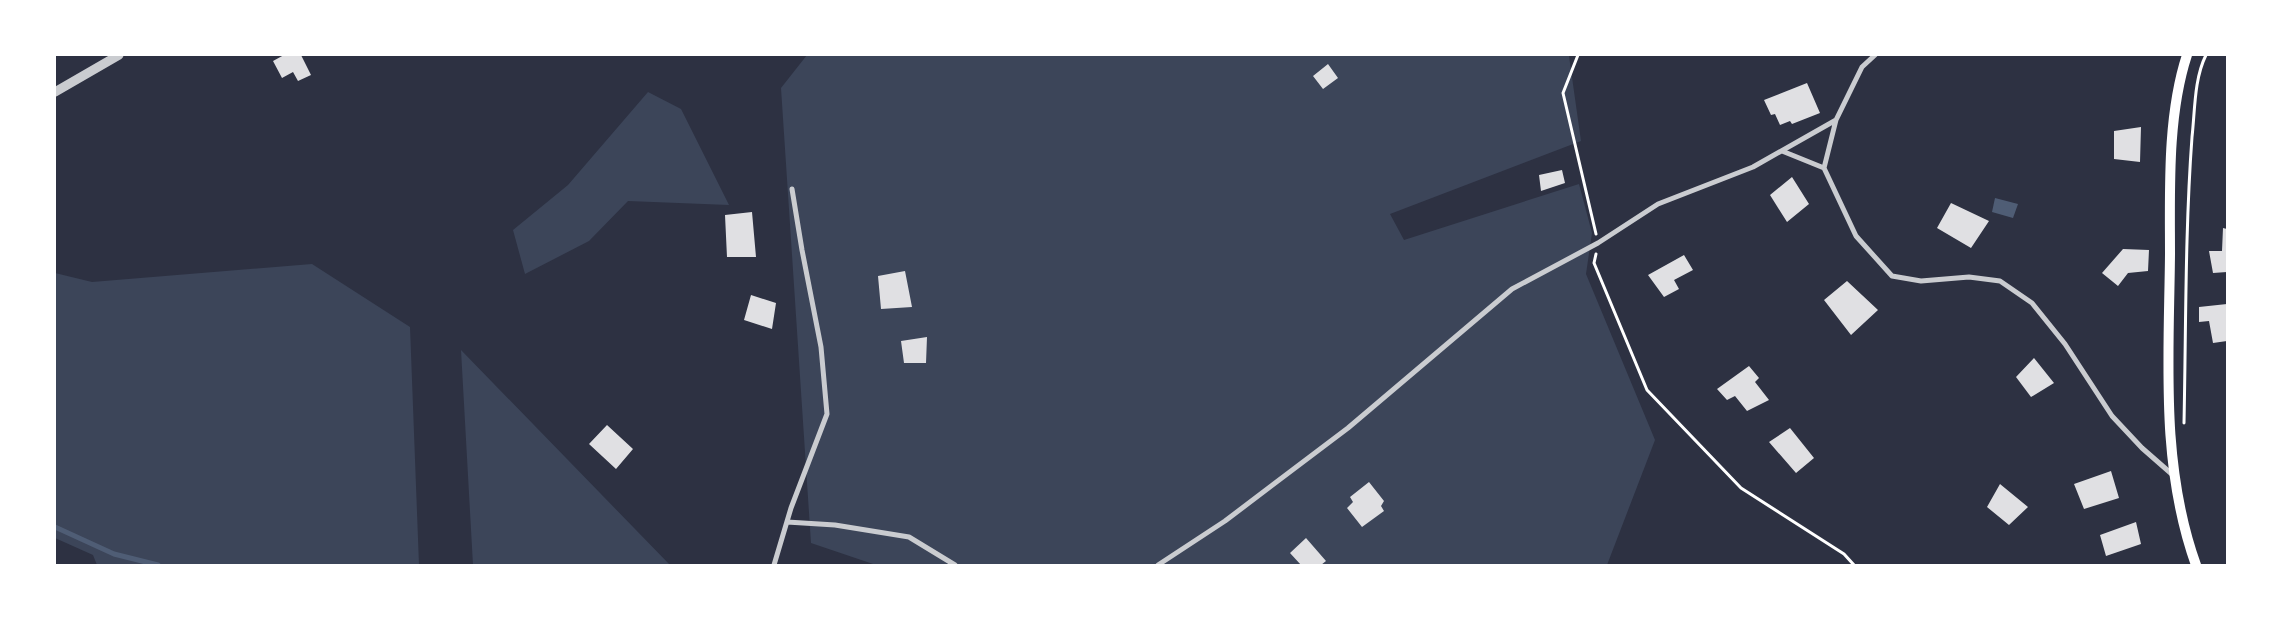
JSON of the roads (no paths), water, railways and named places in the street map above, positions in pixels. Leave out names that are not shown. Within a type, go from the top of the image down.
[{"type":"main road","points":[[2187,55],[2176,102],[2170,210],[2169,407],[2174,476],[2187,540],[2196,565]]},
{"type":"street","points":[[55,92],[119,55]]},
{"type":"street","points":[[1875,55],[1862,67],[1836,120],[1824,168],[1856,236],[1892,276],[1921,281],[1969,277],[2000,281],[2032,303],[2065,344],[2112,416],[2142,448],[2174,476]]},
{"type":"street","points":[[1158,565],[1225,521],[1348,428],[1512,289],[1598,243],[1658,204],[1753,167],[1836,120]]},
{"type":"street","points":[[1782,151],[1824,168]]},
{"type":"street","points":[[774,565],[828,414],[821,347],[792,189]]},
{"type":"street","points":[[788,522],[835,524],[909,537],[954,565]]},
{"type":"waterway","points":[[55,527],[114,554],[158,565]]}]
